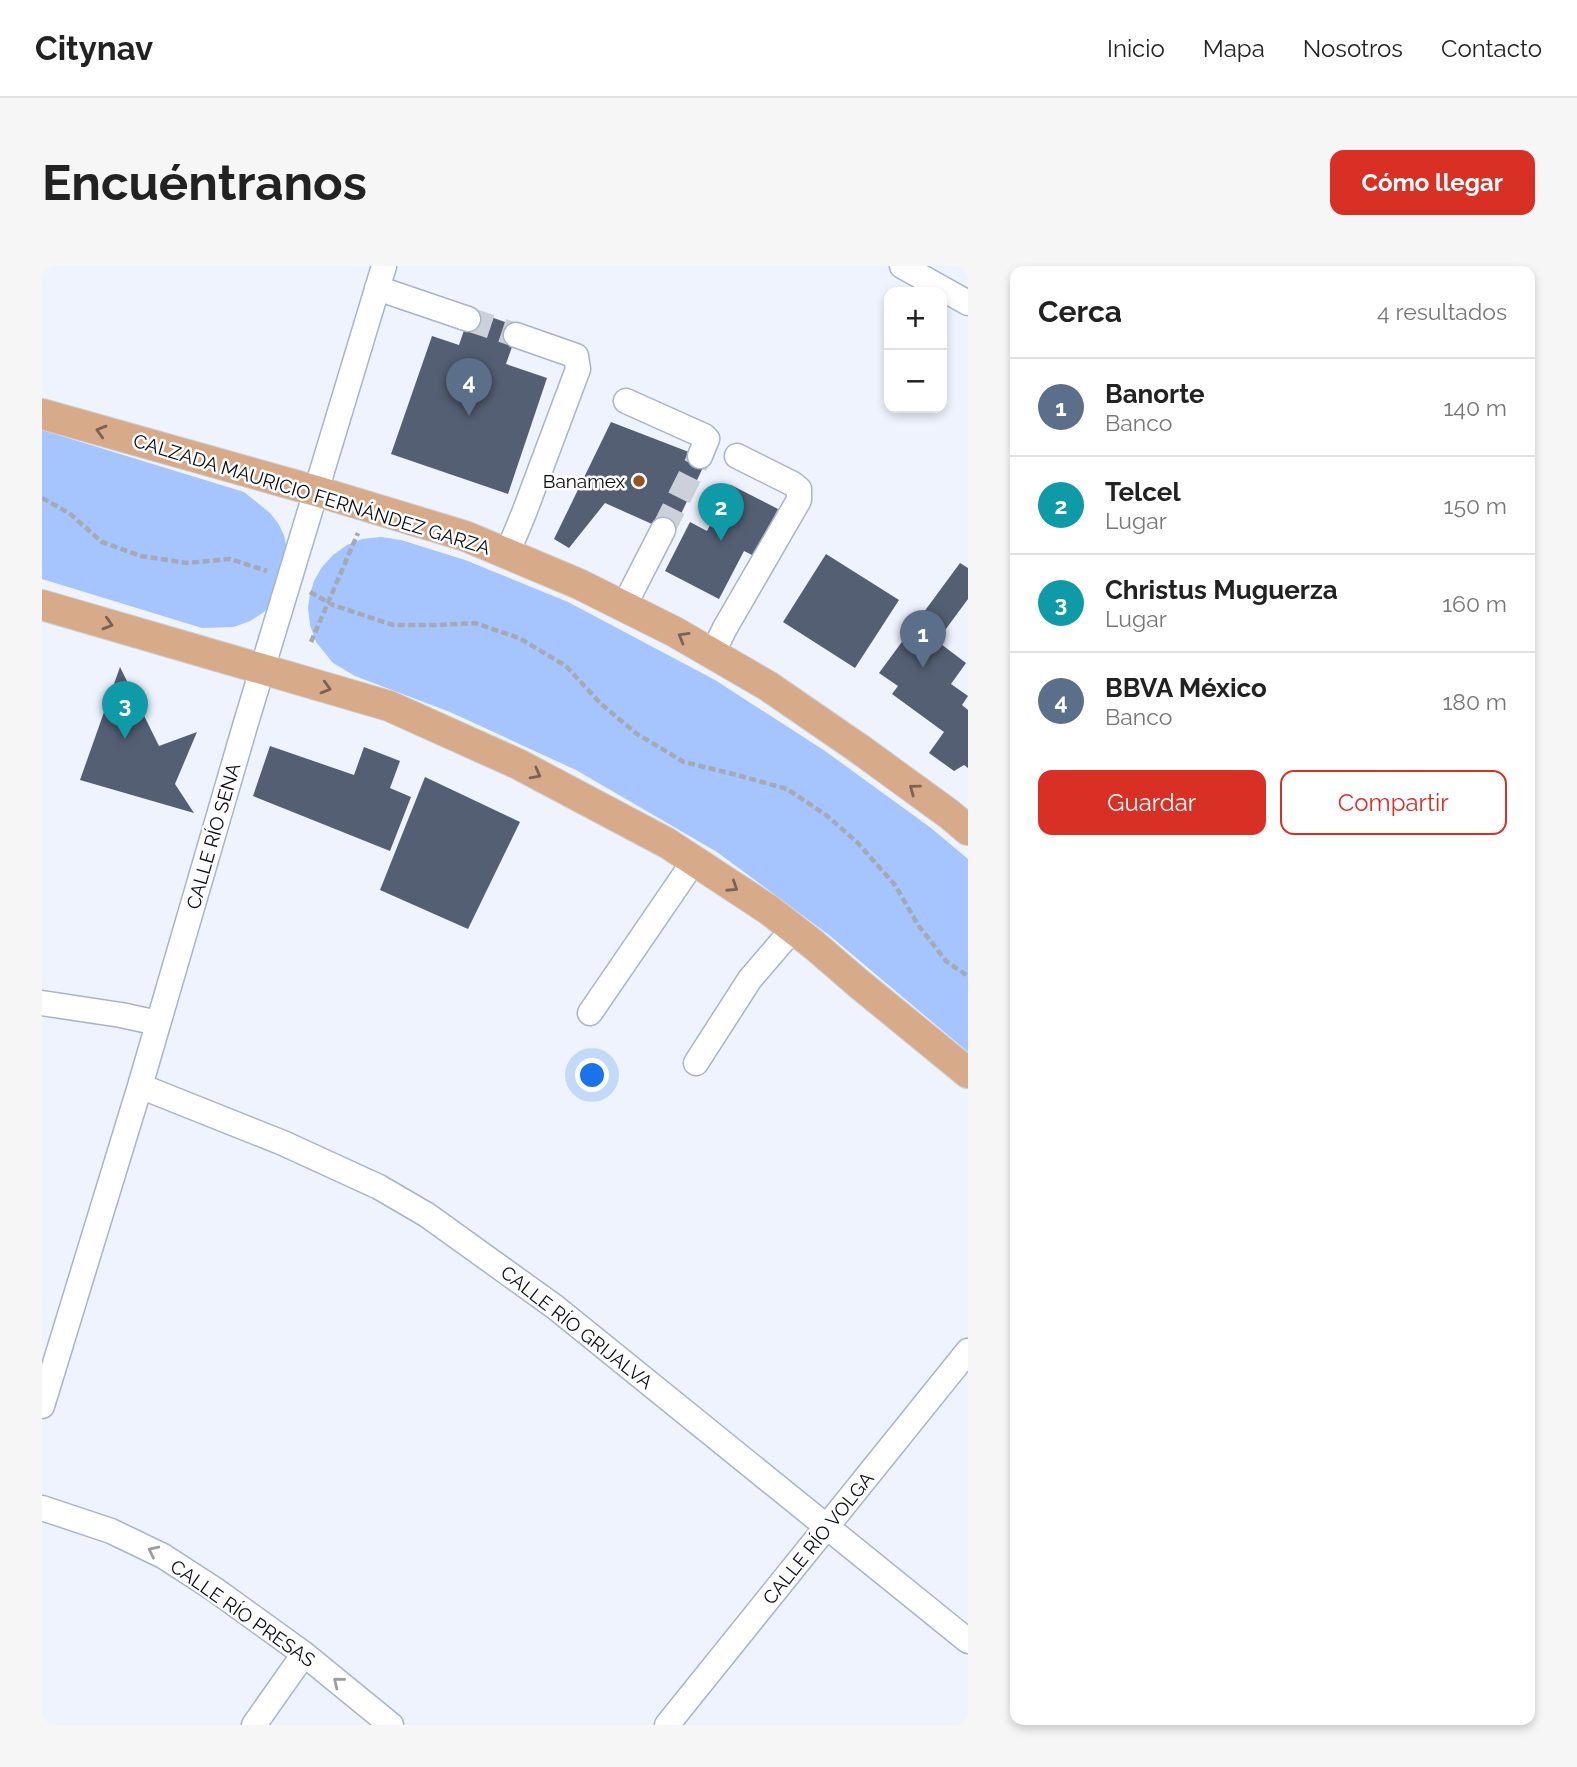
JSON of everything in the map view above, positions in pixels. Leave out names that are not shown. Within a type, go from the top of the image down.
[{"type":"main road","name":"CALZADA MAURICIO FERNÁNDEZ GARZA","points":[[42,414],[317,491],[465,537],[579,584],[675,632],[768,686],[851,743],[968,830]]},
{"type":"main road","points":[[42,605],[389,706],[518,764],[667,843],[769,910],[968,1073]]},
{"type":"street","points":[[902,266],[968,303]]},
{"type":"street","points":[[381,277],[468,319]]},
{"type":"street","name":"CALLE RÍO SENA","points":[[42,1406],[381,277]]},
{"type":"street","points":[[507,554],[578,369],[576,356],[516,335]]},
{"type":"street","points":[[626,401],[704,436],[708,439],[700,456]]},
{"type":"street","points":[[712,654],[799,499],[799,489],[793,484],[737,456]]},
{"type":"street","points":[[624,606],[663,530]]},
{"type":"street","points":[[590,1013],[694,861]]},
{"type":"street","points":[[696,1063],[750,979],[793,929]]},
{"type":"street","points":[[42,1003],[158,1023]]},
{"type":"street","name":"CALLE RÍO GRIJALVA","points":[[140,1086],[283,1143],[380,1187],[427,1215],[555,1307],[968,1641]]},
{"type":"street","name":"CALLE RÍO VOLGA","points":[[667,1725],[968,1351]]},
{"type":"street","name":"CALLE RÍO PRESAS","points":[[42,1508],[111,1531],[163,1556],[214,1588],[304,1654],[391,1725]]},
{"type":"street","points":[[254,1725],[304,1654]]},
{"type":"path","points":[[42,498],[69,513],[102,542],[141,556],[187,563],[230,559],[289,580],[328,602],[393,625],[475,623],[519,638],[566,666],[601,704],[637,734],[684,762],[787,789],[826,815],[857,842],[895,885],[918,925],[946,961],[968,976]]},
{"type":"path","points":[[311,642],[358,533]]},
{"type":"shaded area","points":[[42,430],[244,492],[270,513],[284,535],[287,550],[274,601],[264,612],[234,627],[202,628],[42,579]]},
{"type":"shaded area","points":[[381,537],[401,540],[465,560],[568,602],[715,680],[825,751],[931,828],[968,859],[968,1052],[829,935],[717,852],[576,770],[450,712],[355,676],[333,663],[316,642],[310,625],[308,608],[314,581],[333,555],[347,545],[362,539]]},
{"type":"building","points":[[471,310],[519,327],[506,364],[547,378],[508,494],[391,454],[432,336],[459,345]]},
{"type":"building","name":"Banamex","points":[[611,422],[707,459],[672,533],[605,503],[569,548],[554,539]]},
{"type":"building","points":[[731,485],[778,509],[754,556],[744,551],[719,599],[665,571],[690,522],[707,531]]},
{"type":"building","points":[[826,554],[899,600],[855,668],[783,622]]},
{"type":"building","points":[[960,563],[968,568],[968,599],[937,641],[966,663],[951,684],[968,696],[962,705],[968,710],[968,768],[964,765],[954,771],[929,753],[944,732],[892,694],[898,686],[879,673]]},
{"type":"building","points":[[120,667],[159,746],[197,732],[175,784],[194,813],[80,780]]},
{"type":"building","points":[[270,746],[354,775],[364,747],[400,761],[390,788],[411,797],[390,851],[253,796]]},
{"type":"building","points":[[425,777],[520,822],[468,929],[380,890]]},
{"type":"tunnel","points":[[468,319],[516,335]]},
{"type":"tunnel","points":[[663,530],[700,456]]},
{"type":"place","name":"BBVA México","points":[[469,416]]},
{"type":"place","name":"Banamex","points":[[639,481]]},
{"type":"place","name":"Telcel","points":[[721,541]]},
{"type":"place","name":"Banorte","points":[[923,668]]},
{"type":"place","name":"Christus Muguerza","points":[[125,739]]}]
